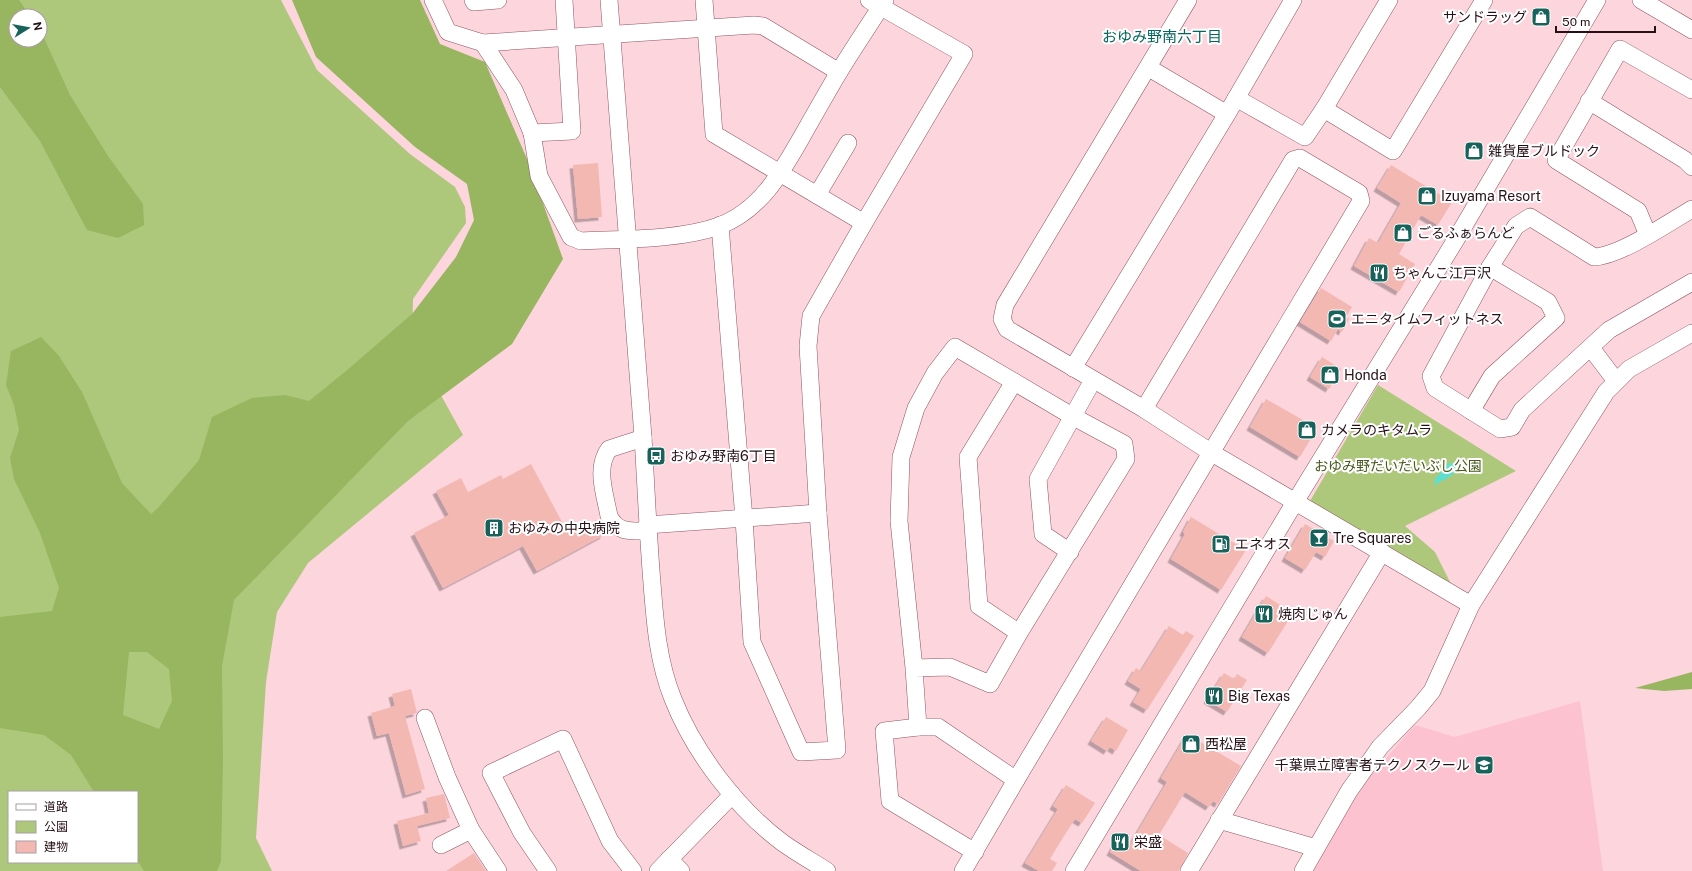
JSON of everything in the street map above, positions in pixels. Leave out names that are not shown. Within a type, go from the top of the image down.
[{"type":"street","points":[[433,0],[448,32],[483,43],[706,28],[763,26],[839,72]]},
{"type":"street","points":[[473,0],[474,2],[498,0]]},
{"type":"street","points":[[532,133],[572,131],[564,0]]},
{"type":"street","points":[[610,0],[643,438],[656,634],[663,668],[673,699],[701,755],[732,795],[783,843],[827,871]]},
{"type":"street","points":[[704,0],[714,134],[864,223]]},
{"type":"street","points":[[1188,0],[1006,305],[1002,319],[1007,330],[1144,409],[1212,453],[1471,605]]},
{"type":"street","points":[[1073,368],[1227,114],[1293,0]]},
{"type":"street","points":[[1236,98],[1304,137],[1324,109],[1389,0]]},
{"type":"street","points":[[1324,109],[1393,151],[1484,0]]},
{"type":"street","points":[[1074,871],[1295,502],[1455,241],[1597,0]]},
{"type":"street","points":[[1641,0],[1692,30]]},
{"type":"street","points":[[483,43],[514,90],[532,133],[539,176],[571,237],[580,241],[628,239],[698,232],[720,226],[739,216],[753,205],[766,194],[781,173],[878,2],[964,54],[811,316],[808,346],[818,513],[837,750],[801,752],[752,642],[744,519],[720,226]]},
{"type":"street","points":[[1648,235],[1638,211],[1556,160],[1620,49],[1692,90]]},
{"type":"street","points":[[1148,68],[1227,114]]},
{"type":"street","points":[[1589,101],[1690,158]]},
{"type":"street","points":[[817,194],[848,143]]},
{"type":"street","points":[[963,871],[1362,201],[1359,192],[1300,158],[1293,160],[1144,409]]},
{"type":"street","points":[[1692,209],[1648,235],[1604,257],[1594,257],[1530,218],[1516,226],[1490,267],[1431,376],[1435,388],[1500,429],[1512,427],[1522,410],[1609,330],[1692,282]]},
{"type":"street","points":[[1471,411],[1492,376],[1556,318],[1548,302],[1490,267]]},
{"type":"street","points":[[1303,871],[1349,791],[1380,747],[1418,708],[1432,691],[1471,605],[1606,392],[1629,369],[1692,333]]},
{"type":"street","points":[[914,668],[950,667],[990,684],[1019,633],[1126,459],[1124,444],[1072,416],[955,347],[935,373],[916,408],[901,457],[899,521],[914,668],[918,727]]},
{"type":"street","points":[[1591,348],[1616,381]]},
{"type":"street","points":[[1070,552],[1043,534],[1038,479],[1093,380]]},
{"type":"street","points":[[1014,382],[968,458],[979,606],[1019,633]]},
{"type":"street","points":[[643,438],[609,449],[603,459],[601,469],[609,516],[611,521],[620,530],[626,532],[648,528],[818,513]]},
{"type":"street","points":[[1189,871],[1382,552]]},
{"type":"street","points":[[425,718],[447,776],[471,830],[498,871]]},
{"type":"street","points":[[975,852],[890,802],[884,731],[918,727],[938,728],[1016,780]]},
{"type":"street","points":[[548,871],[522,833],[491,773],[563,738],[610,841],[633,871]]},
{"type":"street","points":[[669,867],[732,795]]},
{"type":"street","points":[[1219,820],[1316,848]]},
{"type":"street","points":[[441,846],[471,830]]},
{"type":"shaded area","points":[[0,0],[19,0],[24,8],[8,8],[8,48],[48,48],[48,47],[70,95],[108,156],[143,204],[144,225],[118,238],[87,230],[40,141],[0,87]]},
{"type":"shaded area","points":[[292,0],[420,0],[440,44],[485,62],[527,159],[563,259],[512,344],[408,421],[234,600],[222,666],[223,761],[221,861],[217,871],[144,871],[138,862],[138,791],[93,791],[71,755],[44,735],[0,728],[0,617],[52,611],[59,588],[40,533],[14,479],[10,458],[19,430],[14,405],[6,385],[11,351],[41,337],[59,356],[82,392],[122,483],[151,514],[199,460],[212,417],[252,398],[285,395],[309,401],[412,314],[456,257],[474,220],[467,184],[415,147],[316,57]],"holes":[[[129,652],[147,652],[169,669],[172,701],[159,729],[123,715]]]},
{"type":"shaded area","points":[[1450,462],[1456,467],[1455,471],[1435,486],[1435,479]]},
{"type":"shaded area","points":[[1692,672],[1692,689],[1664,691],[1635,688]]},
{"type":"shaded area","name":"千葉県立障害者テクノスクール","points":[[1580,701],[1603,871],[1310,871],[1355,794],[1415,725],[1455,737]]},
{"type":"green space","points":[[0,0],[281,0],[317,70],[410,154],[455,187],[465,207],[466,223],[413,299],[412,343],[463,435],[308,563],[277,612],[266,682],[256,838],[272,871],[0,871]]},
{"type":"green space","name":"おゆみ野だいだいぶし公園","points":[[1378,385],[1516,471],[1405,526],[1435,552],[1452,586],[1310,501]]},
{"type":"building","points":[[598,163],[602,217],[578,219],[573,165]]},
{"type":"building","points":[[1391,165],[1452,202],[1438,225],[1421,215],[1399,254],[1415,264],[1399,292],[1354,266],[1369,238],[1378,243],[1401,203],[1377,188]]},
{"type":"building","points":[[1321,288],[1352,307],[1346,317],[1349,319],[1342,332],[1338,329],[1331,341],[1300,322]]},
{"type":"building","points":[[1322,357],[1341,369],[1329,389],[1310,377]]},
{"type":"building","points":[[1266,399],[1317,428],[1300,457],[1250,427]]},
{"type":"building","name":"おゆみの中央病院","points":[[531,464],[569,535],[596,520],[604,535],[537,571],[523,546],[443,588],[414,533],[449,515],[436,491],[461,478],[468,492],[501,475],[503,479]]},
{"type":"building","points":[[1191,517],[1246,550],[1221,590],[1171,559],[1185,534],[1183,532]]},
{"type":"building","points":[[1305,524],[1334,541],[1325,557],[1316,552],[1305,570],[1285,558]]},
{"type":"building","points":[[1266,596],[1293,613],[1268,653],[1242,637]]},
{"type":"building","points":[[1169,626],[1183,635],[1186,631],[1194,636],[1147,710],[1133,702],[1141,689],[1128,681],[1136,668],[1141,671]]},
{"type":"building","points":[[1224,673],[1234,679],[1237,674],[1247,680],[1227,712],[1207,700]]},
{"type":"building","points":[[411,689],[417,713],[405,716],[425,789],[406,795],[389,733],[377,736],[371,713],[395,706],[392,694]]},
{"type":"building","points":[[1106,717],[1128,730],[1116,751],[1110,747],[1107,751],[1091,741]]},
{"type":"building","points":[[1187,734],[1241,766],[1218,804],[1213,801],[1209,807],[1185,792],[1159,835],[1188,853],[1179,871],[1141,871],[1110,852],[1119,836],[1131,843],[1167,782],[1161,778]]},
{"type":"building","points":[[1066,785],[1095,803],[1082,823],[1075,819],[1064,836],[1050,859],[1057,863],[1052,871],[1039,871],[1025,863],[1058,809],[1053,806]]},
{"type":"building","points":[[444,794],[450,818],[417,826],[421,841],[403,846],[397,821],[429,813],[426,798]]},
{"type":"building","points":[[474,853],[486,871],[446,871]]},
{"type":"place","name":"サンドラッグ","points":[[1541,17]]},
{"type":"place","name":"雑貨屋ブルドック","points":[[1474,151]]},
{"type":"place","name":"Izuyama Resort","points":[[1427,196]]},
{"type":"place","name":"ごるふぁらんど","points":[[1403,233]]},
{"type":"place","name":"ちゃんこ江戸沢","points":[[1379,273]]},
{"type":"place","name":"エニタイムフィットネス","points":[[1337,319]]},
{"type":"place","name":"Honda","points":[[1330,375]]},
{"type":"place","name":"カメラのキタムラ","points":[[1307,430]]},
{"type":"place","name":"おゆみ野南6丁目","points":[[656,456]]},
{"type":"place","name":"おゆみの中央病院","points":[[494,528]]},
{"type":"place","name":"Tre Squares","points":[[1319,538]]},
{"type":"place","name":"エネオス","points":[[1221,544]]},
{"type":"place","name":"焼肉じゅん","points":[[1264,614]]},
{"type":"place","name":"Big Texas","points":[[1214,696]]},
{"type":"place","name":"西松屋","points":[[1191,744]]},
{"type":"place","name":"千葉県立障害者テクノスクール","points":[[1484,765]]},
{"type":"place","name":"栄盛","points":[[1120,842]]},
{"type":"district","name":"おゆみ野南六丁目","points":[[1162,37]]}]
